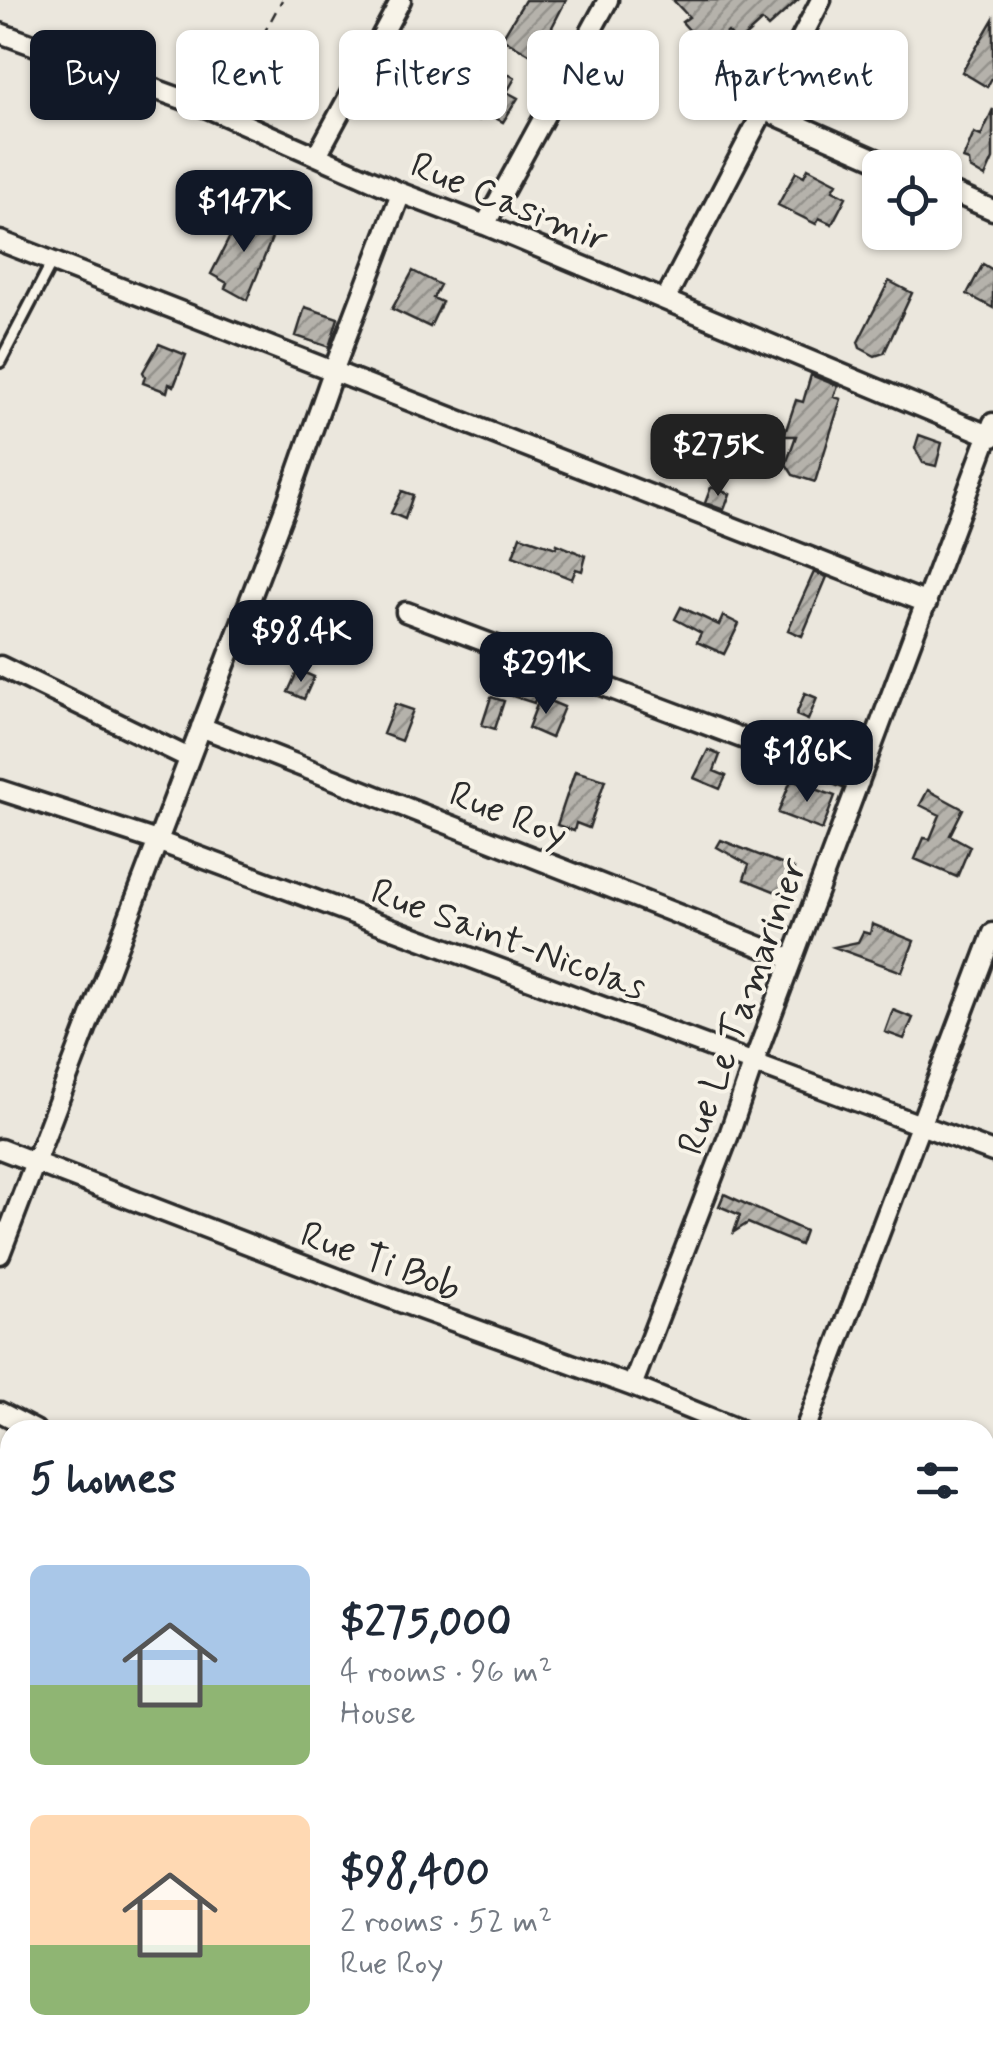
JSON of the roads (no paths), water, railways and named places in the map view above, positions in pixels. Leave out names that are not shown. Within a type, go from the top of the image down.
[{"type":"street","points":[[317,155],[401,0]]},
{"type":"street","points":[[485,225],[608,0]]},
{"type":"street","points":[[805,30],[821,0]]},
{"type":"street","name":"Rue Casimir","points":[[0,33],[220,114],[402,194],[991,432]]},
{"type":"street","points":[[665,300],[759,120]]},
{"type":"street","points":[[787,120],[862,153]]},
{"type":"street","points":[[0,1254],[402,194]]},
{"type":"street","points":[[962,196],[993,210]]},
{"type":"street","points":[[0,240],[927,603]]},
{"type":"street","name":"Rue Le Tamarinier","points":[[632,1386],[991,432]]},
{"type":"street","points":[[406,612],[859,782]]},
{"type":"street","points":[[0,666],[189,758]]},
{"type":"street","name":"Rue Roy","points":[[201,726],[792,959]]},
{"type":"street","name":"Rue Saint-Nicolas","points":[[0,790],[157,841],[993,1152]]},
{"type":"street","points":[[809,1420],[993,933]]},
{"type":"street","name":"Rue Ti Bob","points":[[0,1149],[715,1420]]},
{"type":"lane","points":[[0,362],[52,261]]}]
